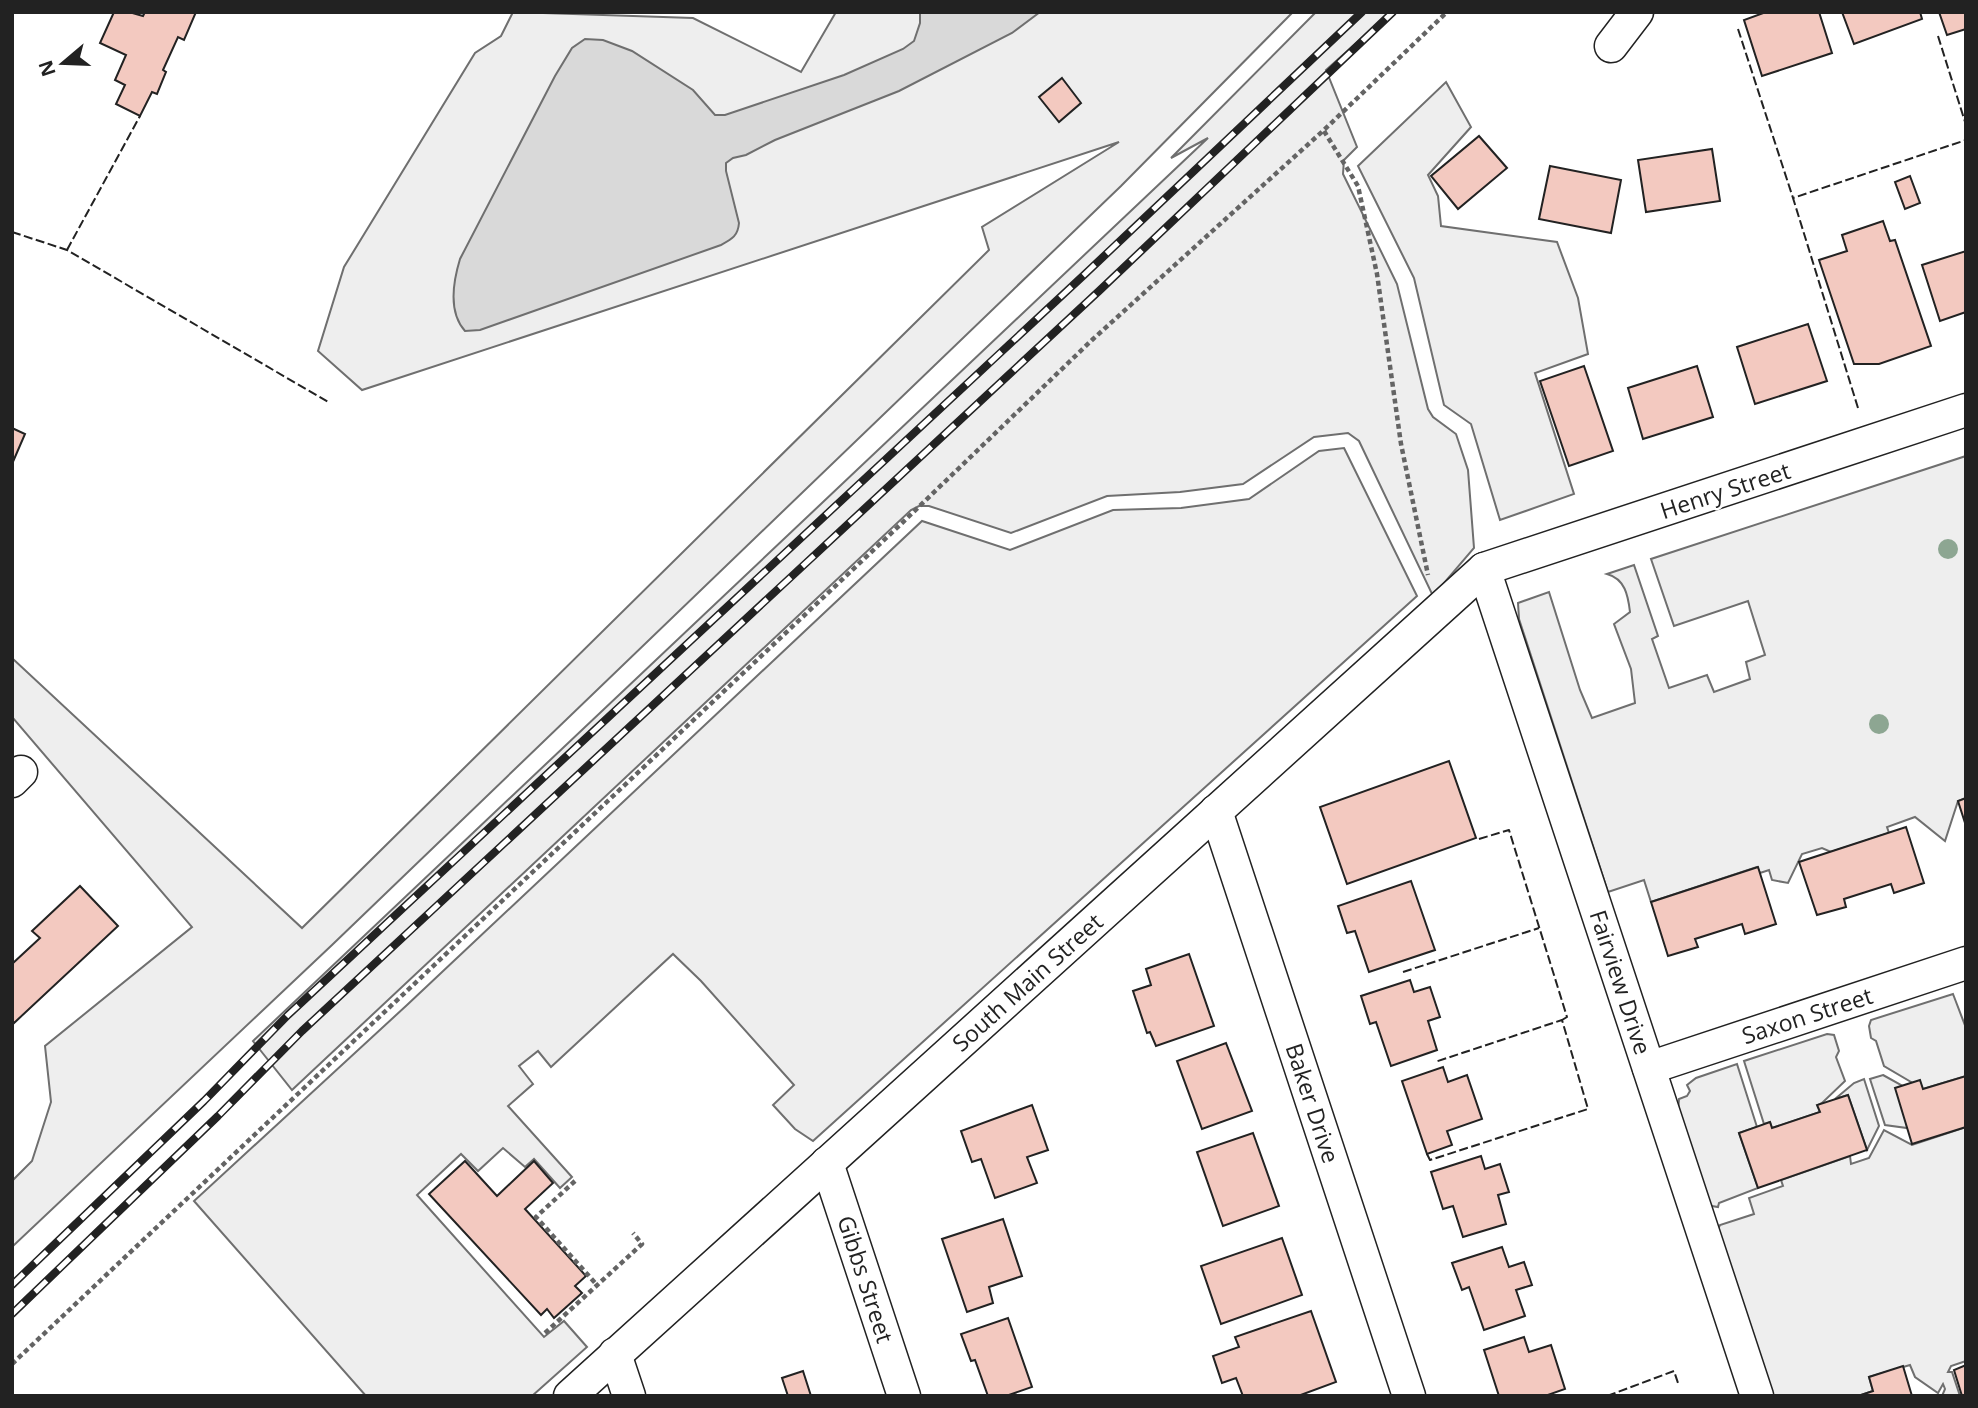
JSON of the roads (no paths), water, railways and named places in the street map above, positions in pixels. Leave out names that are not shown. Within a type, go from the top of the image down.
[{"type":"street","points":[[1611,46],[1637,12]]},
{"type":"street","name":"Henry Street","points":[[1484,569],[1966,410]]},
{"type":"street","name":"South Main Street","points":[[570,1396],[1484,569]]},
{"type":"street","name":"Fairview Drive","points":[[1484,569],[1757,1396]]},
{"type":"street","name":"Baker Drive","points":[[1216,811],[1409,1396]]},
{"type":"street","name":"Saxon Street","points":[[1649,1068],[1966,963]]},
{"type":"street","name":"Gibbs Street","points":[[827,1163],[904,1396]]},
{"type":"street","points":[[615,1354],[629,1396]]},
{"type":"railway","points":[[12,1285],[204,1101],[288,1015],[1084,275],[1362,12]]},
{"type":"railway","points":[[12,1314],[218,1116],[302,1031],[1099,291],[1393,12]]}]
